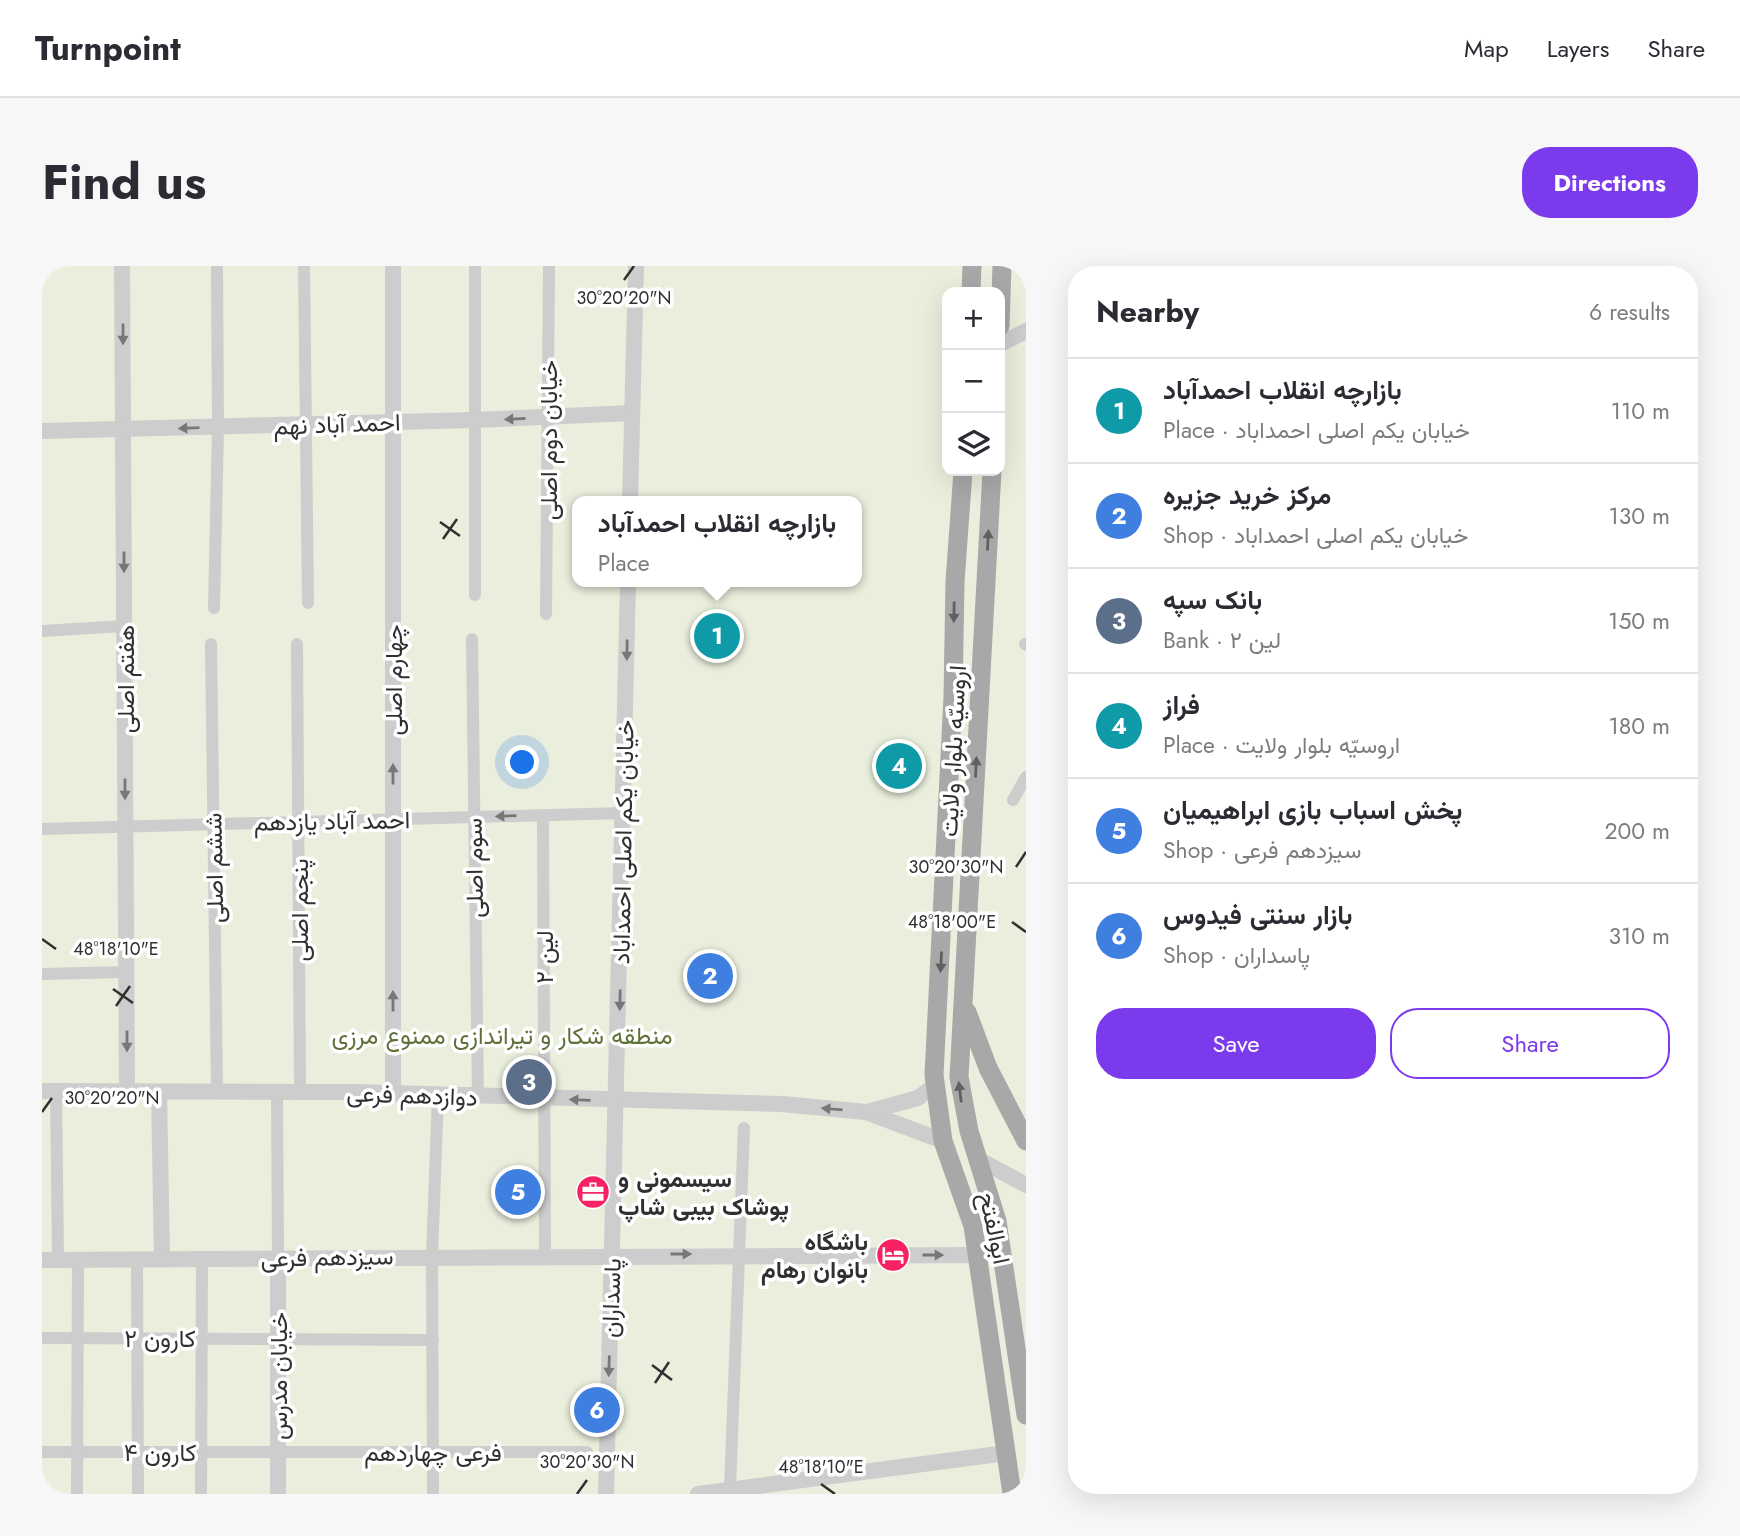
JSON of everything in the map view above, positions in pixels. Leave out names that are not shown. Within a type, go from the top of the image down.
[{"type":"main road","points":[[971,287],[972,266]]},
{"type":"main road","points":[[1002,287],[1003,266]]},
{"type":"main road","name":"اروسیّه بلوار ولایت","points":[[943,1141],[935,1085],[955,582],[963,476]]},
{"type":"main road","name":"اروسیّه بلوار ولایت","points":[[976,1158],[958,1076],[965,1006],[992,476]]},
{"type":"main road","points":[[948,797],[961,802],[975,799]]},
{"type":"main road","points":[[946,846],[959,841],[972,847]]},
{"type":"main road","points":[[965,1006],[988,1068],[1026,1141]]},
{"type":"main road","points":[[943,1141],[976,1158]]},
{"type":"main road","name":"ابوالفتح","points":[[943,1141],[964,1195],[977,1255],[1012,1494]]},
{"type":"main road","name":"ابوالفتح","points":[[976,1158],[997,1221],[1026,1415]]},
{"type":"street","name":"هفتم اصلی","points":[[122,266],[127,1091]]},
{"type":"street","points":[[214,608],[218,428],[217,266]]},
{"type":"street","points":[[304,266],[307,603]]},
{"type":"street","name":"چهارم اصلی","points":[[393,266],[393,1094]]},
{"type":"street","points":[[475,266],[475,595]]},
{"type":"street","name":"خیابان دوم اصلی","points":[[546,614],[549,266]]},
{"type":"street","points":[[630,496],[636,266]]},
{"type":"street","points":[[1005,342],[1026,331]]},
{"type":"street","name":"احمد آباد نهم","points":[[42,431],[394,423],[632,413]]},
{"type":"street","name":"خیابان یکم اصلی احمداباد","points":[[618,1102],[628,587]]},
{"type":"street","points":[[42,631],[124,626]]},
{"type":"street","name":"سوم اصلی","points":[[472,639],[478,1097]]},
{"type":"street","name":"ششم اصلی","points":[[211,644],[217,1092]]},
{"type":"street","name":"پنجم اصلی","points":[[297,645],[300,1092]]},
{"type":"street","points":[[1013,800],[1026,777]]},
{"type":"street","name":"احمد آباد یازدهم","points":[[42,829],[623,813]]},
{"type":"street","name":"لین ۲","points":[[543,816],[545,1255]]},
{"type":"street","points":[[42,974],[126,972]]},
{"type":"street","points":[[866,1112],[918,1098],[935,1085]]},
{"type":"street","points":[[49,1091],[50,1259]]},
{"type":"street","name":"دوازدهم فرعی","points":[[49,1091],[277,1091],[618,1102],[782,1104],[866,1112],[943,1141]]},
{"type":"street","points":[[277,1091],[278,1258]]},
{"type":"street","points":[[159,1092],[162,1258]]},
{"type":"street","points":[[433,1494],[432,1256],[438,1096]]},
{"type":"street","name":"پاسداران","points":[[606,1494],[618,1102]]},
{"type":"street","points":[[730,1488],[744,1128]]},
{"type":"street","points":[[976,1158],[1026,1185]]},
{"type":"street","name":"سیزدهم فرعی","points":[[50,1259],[613,1254],[977,1255]]},
{"type":"street","points":[[201,1494],[202,1258]]},
{"type":"street","name":"خیابان مدرس","points":[[278,1258],[278,1494]]},
{"type":"street","points":[[77,1494],[78,1259]]},
{"type":"street","points":[[137,1259],[138,1494]]},
{"type":"street","name":"کارون ۲","points":[[42,1338],[433,1340]]},
{"type":"street","name":"کارون ۴","points":[[42,1452],[278,1452]]},
{"type":"street","name":"فرعی چهاردهم","points":[[278,1452],[587,1452]]},
{"type":"street","points":[[698,1494],[1006,1453]]},
{"type":"green space","name":"منطقه شکار و تیراندازی ممنوع مرزی","points":[[42,266],[1026,266],[1026,1494],[42,1494]]},
{"type":"place","name":"بازارچه انقلاب احمدآباد","points":[[717,636]]},
{"type":"place","name":"فراز","points":[[899,766]]},
{"type":"place","name":"مرکز خرید جزیره","points":[[710,976]]},
{"type":"place","name":"بانک سپه","points":[[529,1082]]},
{"type":"place","name":"پخش اسباب بازی ابراهیمیان","points":[[518,1192]]},
{"type":"place","name":"سیسمونی و پوشاک بیبی شاپ","points":[[593,1192]]},
{"type":"place","name":"باشگاه بانوان رهام","points":[[893,1255]]},
{"type":"place","name":"بازار سنتی فیدوس","points":[[597,1410]]}]
